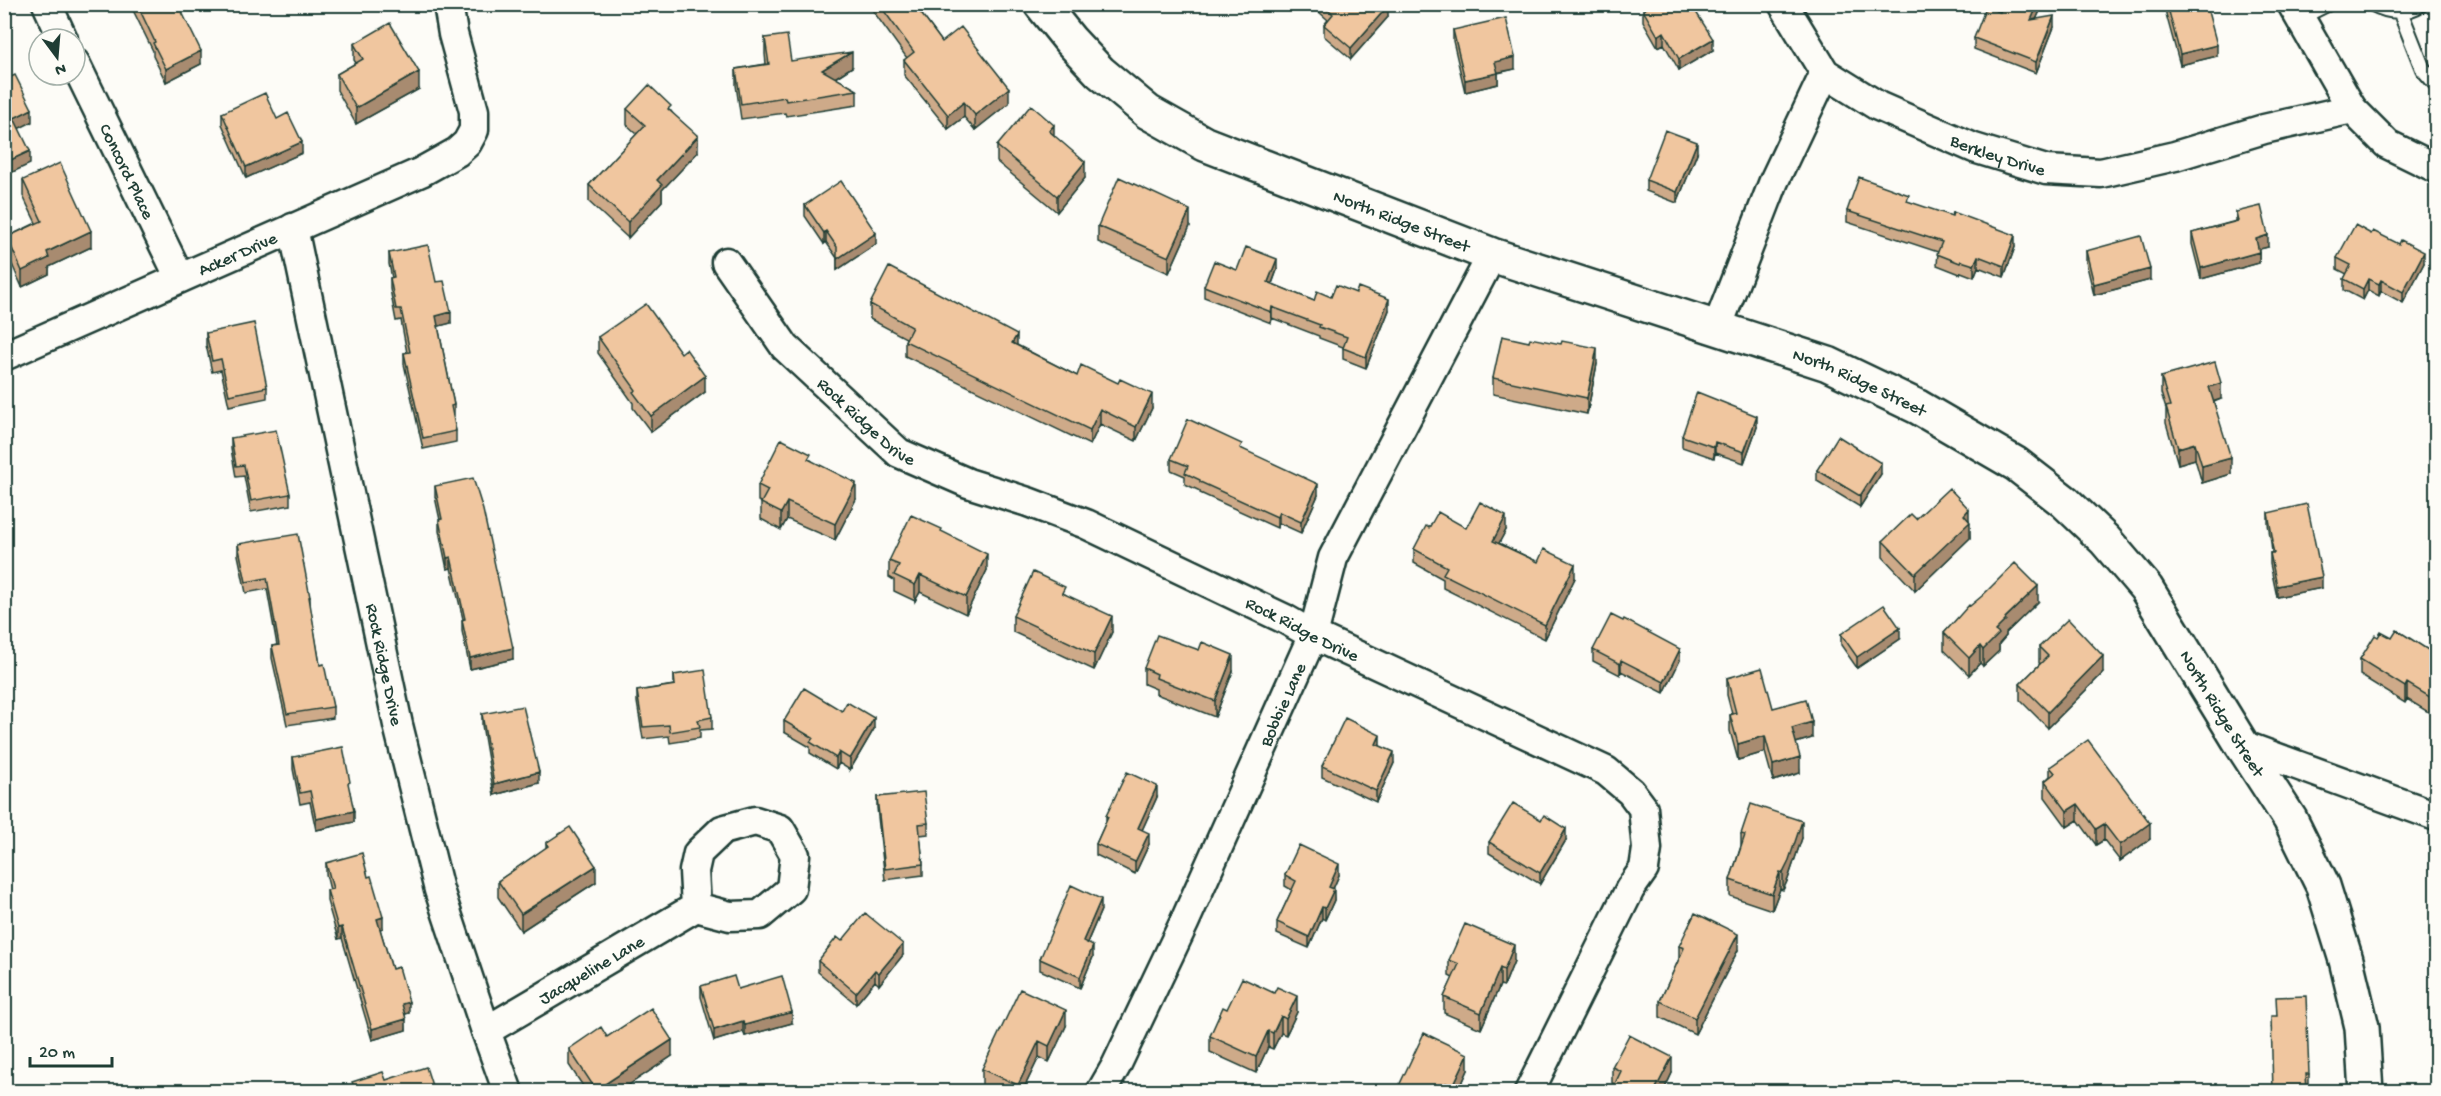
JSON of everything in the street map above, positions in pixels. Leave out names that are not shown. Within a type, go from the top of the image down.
[{"type":"street","points":[[47,4],[58,27]]},
{"type":"street","name":"Acker Drive","points":[[4,356],[421,172],[457,152],[467,143],[474,130],[474,111],[453,34],[448,4]]},
{"type":"street","name":"North Ridge Street","points":[[1041,4],[1100,72],[1148,112],[1205,144],[1491,255],[1828,364],[1908,402],[2016,464],[2065,502],[2105,540],[2146,588],[2290,819],[2323,886],[2346,960],[2362,1027],[2366,1092]]},
{"type":"street","points":[[1717,328],[1774,182],[1825,73],[1783,4]]},
{"type":"street","points":[[2296,11],[2352,109],[2387,144],[2436,168]]},
{"type":"street","name":"Berkley Drive","points":[[1825,73],[1878,106],[1974,148],[2046,170],[2101,173],[2175,156],[2264,129],[2352,109]]},
{"type":"street","name":"Concord Place","points":[[87,87],[180,278]]},
{"type":"street","name":"Rock Ridge Drive","points":[[293,228],[398,725],[439,890],[508,1092]]},
{"type":"street","name":"Bobbie Lane","points":[[1101,1092],[1116,1066],[1179,933],[1313,635],[1333,558],[1491,255]]},
{"type":"street","name":"Rock Ridge Drive","points":[[726,262],[785,347],[899,453],[968,483],[1086,524],[1286,619],[1313,635],[1606,771],[1631,792],[1643,808],[1647,849],[1644,869],[1630,889],[1529,1092]]},
{"type":"street","points":[[2242,745],[2436,816]]},
{"type":"street","name":"Jacqueline Lane","points":[[486,1031],[696,907]]},
{"type":"lane","points":[[2296,11],[2327,4]]},
{"type":"lane","points":[[2373,4],[2383,9],[2400,11],[2421,4]]},
{"type":"lane","points":[[2400,11],[2423,69],[2436,84]]},
{"type":"building","points":[[137,4],[178,4],[201,51],[166,69]]},
{"type":"building","points":[[879,4],[914,4],[942,42],[961,27],[1009,88],[975,115],[964,102],[948,115],[904,60],[914,52]]},
{"type":"building","points":[[1323,4],[1386,4],[1388,6],[1351,48],[1324,25],[1333,14]]},
{"type":"building","points":[[1653,4],[1691,4],[1713,39],[1679,59],[1664,32],[1658,36],[1643,10]]},
{"type":"building","points":[[2003,4],[2038,4],[2031,20],[2054,16],[2036,62],[1974,38],[1986,7],[2000,12]]},
{"type":"building","points":[[2167,4],[2206,4],[2217,45],[2180,54]]},
{"type":"building","points":[[1506,18],[1515,57],[1495,62],[1498,73],[1465,80],[1453,30]]},
{"type":"building","points":[[390,23],[419,72],[356,108],[337,74],[363,59],[354,44]]},
{"type":"building","points":[[787,35],[791,61],[852,52],[822,70],[857,90],[786,101],[785,97],[741,104],[736,69],[769,64],[765,38]]},
{"type":"building","points":[[4,63],[11,77],[15,75],[32,109],[14,118],[30,151],[4,163]]},
{"type":"building","points":[[649,85],[671,106],[668,109],[698,136],[657,180],[662,185],[628,222],[589,185],[645,125],[627,109]]},
{"type":"building","points":[[265,93],[277,119],[288,113],[302,142],[246,167],[222,113]]},
{"type":"building","points":[[1031,105],[1054,125],[1049,131],[1085,162],[1057,196],[997,146]]},
{"type":"building","points":[[1665,130],[1697,142],[1677,192],[1646,180]]},
{"type":"building","points":[[60,163],[91,231],[47,252],[49,258],[22,271],[7,237],[42,221],[23,180]]},
{"type":"building","points":[[1119,177],[1190,210],[1169,257],[1098,226]]},
{"type":"building","points":[[1859,177],[1909,195],[1907,201],[1952,216],[1953,212],[2015,235],[2004,266],[1978,256],[1974,265],[1961,261],[1960,263],[1937,254],[1942,242],[1847,211]]},
{"type":"building","points":[[841,181],[876,233],[837,259],[837,247],[826,231],[824,233],[805,205]]},
{"type":"building","points":[[2261,206],[2268,235],[2256,239],[2259,252],[2201,268],[2192,233],[2238,221],[2236,212]]},
{"type":"building","points":[[2355,225],[2371,234],[2373,231],[2399,244],[2401,240],[2424,252],[2403,292],[2381,280],[2379,284],[2368,279],[2363,289],[2344,279],[2351,265],[2337,258]]},
{"type":"building","points":[[2141,236],[2150,269],[2094,284],[2086,251]]},
{"type":"building","points":[[428,245],[436,282],[444,281],[451,312],[436,316],[454,405],[451,406],[456,431],[423,438],[404,353],[410,352],[401,309],[396,309],[390,278],[394,277],[389,253]]},
{"type":"building","points":[[1246,247],[1277,259],[1268,282],[1314,301],[1317,291],[1331,297],[1336,285],[1356,293],[1358,287],[1389,299],[1366,357],[1343,348],[1347,337],[1319,327],[1320,325],[1272,307],[1271,312],[1204,286],[1214,261],[1237,270]]},
{"type":"building","points":[[889,267],[1017,335],[1012,343],[1077,376],[1081,365],[1118,383],[1120,379],[1152,394],[1136,427],[1100,409],[1090,430],[905,341],[912,327],[870,304]]},
{"type":"building","points":[[646,304],[681,353],[686,349],[705,376],[651,416],[633,392],[636,390],[598,337]]},
{"type":"building","points":[[254,323],[267,387],[229,395],[221,359],[212,361],[206,333]]},
{"type":"building","points":[[1502,336],[1529,342],[1530,338],[1597,348],[1587,398],[1493,378]]},
{"type":"building","points":[[2215,362],[2221,383],[2209,387],[2231,458],[2202,466],[2195,443],[2178,448],[2166,407],[2170,406],[2161,377]]},
{"type":"building","points":[[1697,392],[1757,416],[1744,452],[1715,442],[1714,447],[1682,436]]},
{"type":"building","points":[[1188,419],[1242,444],[1240,448],[1318,484],[1301,522],[1279,512],[1277,517],[1185,473],[1188,466],[1171,459]]},
{"type":"building","points":[[276,430],[290,494],[251,501],[244,465],[236,466],[231,438]]},
{"type":"building","points":[[1838,436],[1881,463],[1860,496],[1817,470]]},
{"type":"building","points":[[781,439],[811,454],[808,459],[856,483],[835,524],[787,502],[781,513],[761,503],[768,490],[758,485]]},
{"type":"building","points":[[473,478],[483,510],[513,648],[470,658],[462,620],[465,619],[451,557],[447,558],[435,486]]},
{"type":"building","points":[[1949,488],[1969,509],[1964,515],[1970,522],[1915,574],[1883,541],[1911,514],[1916,519]]},
{"type":"building","points":[[1480,502],[1506,516],[1493,541],[1538,562],[1544,549],[1575,564],[1545,625],[1443,574],[1447,567],[1414,549],[1426,526],[1429,528],[1438,512],[1466,528]]},
{"type":"building","points":[[2307,504],[2322,577],[2277,586],[2270,553],[2274,553],[2268,513]]},
{"type":"building","points":[[911,515],[987,554],[966,597],[920,575],[915,585],[894,575],[899,565],[889,561]]},
{"type":"building","points":[[298,534],[320,665],[324,664],[333,707],[287,714],[272,646],[279,645],[267,578],[246,582],[238,544]]},
{"type":"building","points":[[2015,563],[2038,586],[2005,618],[2006,620],[1995,631],[1999,634],[1983,650],[1980,646],[1969,658],[1944,633],[1969,605],[1982,596]]},
{"type":"building","points":[[1033,572],[1065,587],[1062,593],[1112,616],[1094,654],[1013,616]]},
{"type":"building","points":[[1884,605],[1900,628],[1857,657],[1841,634]]},
{"type":"building","points":[[1611,615],[1623,621],[1624,619],[1680,649],[1664,682],[1621,660],[1620,664],[1593,650]]},
{"type":"building","points":[[2068,619],[2103,656],[2048,712],[2020,684],[2048,656],[2039,647]]},
{"type":"building","points":[[2397,630],[2436,655],[2436,693],[2433,699],[2407,683],[2405,687],[2360,659],[2375,635],[2378,637],[2381,632],[2392,638]]},
{"type":"building","points":[[1157,635],[1199,650],[1202,642],[1233,655],[1215,701],[1156,678],[1157,674],[1144,668]]},
{"type":"building","points":[[1762,668],[1773,708],[1806,699],[1812,722],[1792,728],[1800,757],[1773,765],[1765,736],[1738,744],[1730,715],[1736,713],[1727,678]]},
{"type":"building","points":[[705,670],[712,717],[698,720],[700,727],[670,732],[669,725],[643,727],[637,691],[675,685],[674,675]]},
{"type":"building","points":[[804,688],[842,711],[847,702],[874,718],[850,759],[839,752],[836,758],[810,742],[813,738],[784,721]]},
{"type":"building","points":[[523,706],[539,772],[494,784],[482,714]]},
{"type":"building","points":[[1345,718],[1380,735],[1376,744],[1394,752],[1376,791],[1322,766]]},
{"type":"building","points":[[2088,740],[2150,823],[2120,845],[2104,824],[2096,829],[2078,804],[2067,811],[2045,781],[2055,773],[2050,767]]},
{"type":"building","points":[[343,747],[354,811],[316,819],[310,791],[300,793],[293,757]]},
{"type":"building","points":[[1127,772],[1157,786],[1138,828],[1149,833],[1135,862],[1096,844],[1108,817],[1106,816]]},
{"type":"building","points":[[924,792],[928,823],[919,824],[923,864],[885,869],[877,797]]},
{"type":"building","points":[[1513,803],[1541,820],[1544,815],[1566,829],[1540,873],[1489,842]]},
{"type":"building","points":[[1751,804],[1802,821],[1788,863],[1783,873],[1780,872],[1772,894],[1730,880],[1745,835],[1741,834]]},
{"type":"building","points":[[570,827],[596,866],[521,914],[498,881],[548,846],[546,843]]},
{"type":"building","points":[[1299,845],[1339,864],[1329,887],[1334,889],[1325,908],[1322,907],[1309,937],[1277,922],[1296,881],[1285,875]]},
{"type":"building","points":[[362,853],[383,917],[377,919],[392,969],[399,967],[409,1002],[402,1004],[406,1019],[372,1029],[342,927],[338,928],[327,890],[333,889],[326,863]]},
{"type":"building","points":[[1071,885],[1101,899],[1083,941],[1093,946],[1080,977],[1040,959]]},
{"type":"building","points":[[865,913],[903,944],[879,973],[875,970],[856,993],[818,961],[837,937],[842,941]]},
{"type":"building","points":[[1695,913],[1738,934],[1695,1018],[1660,1001],[1684,948],[1679,946]]},
{"type":"building","points":[[1465,924],[1514,945],[1504,970],[1500,968],[1481,1013],[1444,997],[1459,964],[1449,960]]},
{"type":"building","points":[[734,976],[738,989],[782,976],[792,1012],[745,1025],[743,1021],[714,1030],[701,986]]},
{"type":"building","points":[[1242,978],[1274,993],[1277,987],[1297,996],[1286,1019],[1281,1016],[1273,1033],[1268,1031],[1256,1057],[1210,1036],[1223,1007],[1227,1009]]},
{"type":"building","points":[[1020,989],[1066,1010],[1049,1046],[1039,1041],[1018,1085],[982,1069]]},
{"type":"building","points":[[2306,996],[2309,1074],[2306,1074],[2307,1092],[2273,1092],[2271,1016],[2277,1016],[2276,997]]},
{"type":"building","points":[[651,1008],[672,1040],[596,1090],[569,1049],[601,1027],[607,1037]]},
{"type":"building","points":[[1424,1033],[1468,1054],[1453,1086],[1446,1083],[1442,1092],[1396,1092]]},
{"type":"building","points":[[1629,1035],[1672,1057],[1654,1092],[1611,1092],[1621,1071],[1612,1067]]},
{"type":"building","points":[[426,1067],[434,1092],[356,1092],[352,1082],[383,1072],[386,1080]]}]
